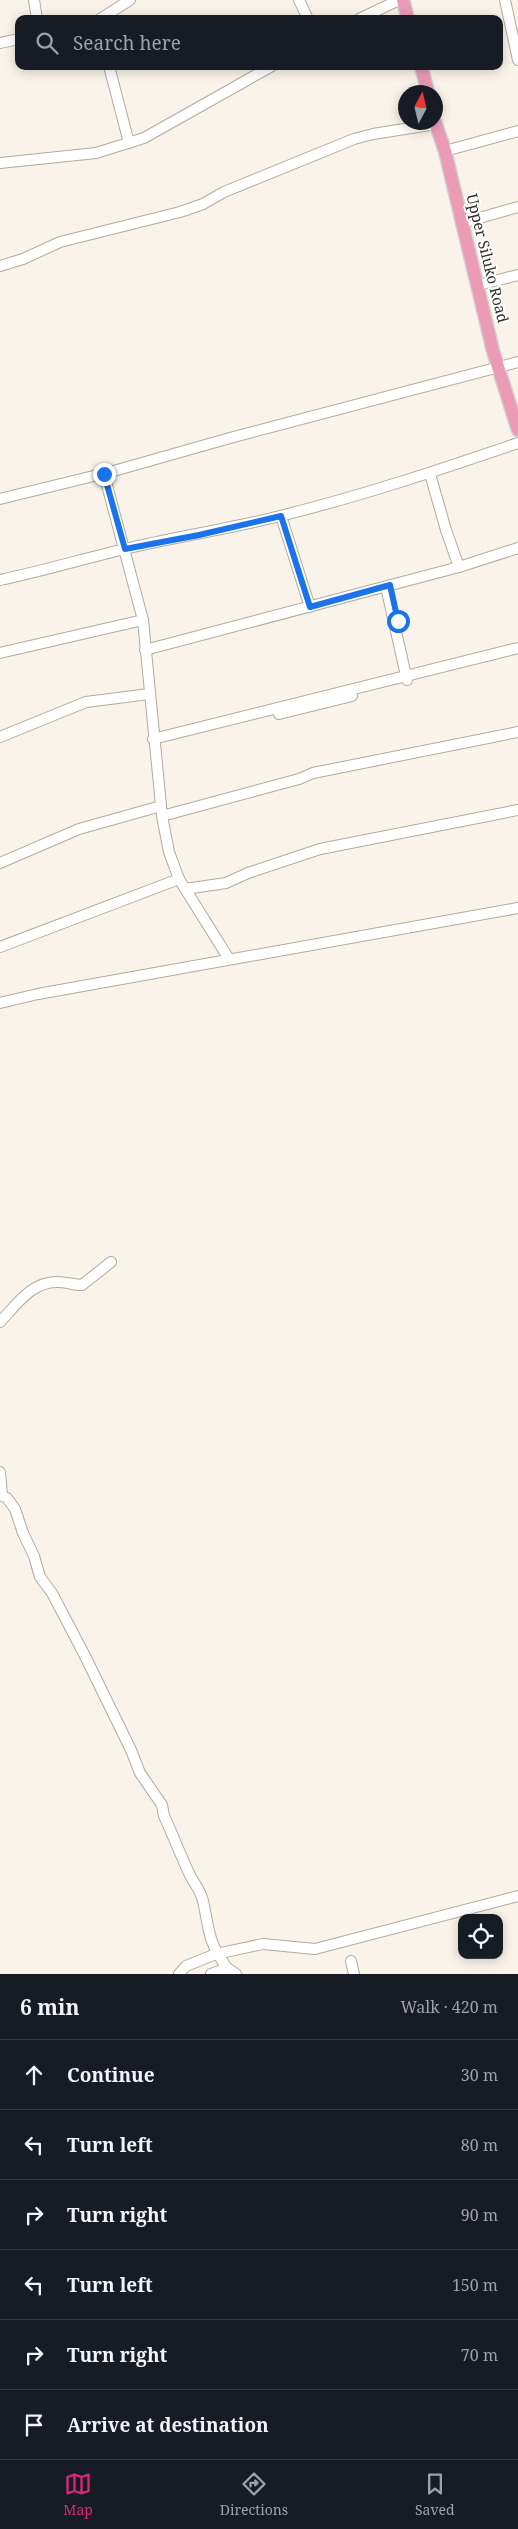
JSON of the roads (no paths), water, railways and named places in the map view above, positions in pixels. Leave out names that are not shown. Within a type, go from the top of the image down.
[{"type":"main road","points":[[403,0],[407,15]]},
{"type":"main road","points":[[422,70],[426,85]]},
{"type":"main road","name":"Upper Siluko Road","points":[[438,130],[498,367],[518,430]]},
{"type":"street","points":[[34,0],[36,15]]},
{"type":"street","points":[[106,15],[130,0]]},
{"type":"street","points":[[299,0],[306,15]]},
{"type":"street","points":[[367,15],[399,0]]},
{"type":"street","points":[[504,0],[518,60]]},
{"type":"street","points":[[0,43],[15,40]]},
{"type":"street","points":[[110,70],[129,143]]},
{"type":"street","points":[[0,163],[96,153],[129,143],[162,129],[265,70]]},
{"type":"street","points":[[0,266],[38,253],[60,242],[180,212],[203,204],[224,192],[354,139],[398,130]]},
{"type":"street","points":[[445,151],[518,131]]},
{"type":"street","points":[[462,223],[518,206]]},
{"type":"street","points":[[478,285],[518,275]]},
{"type":"street","points":[[0,499],[104,474],[230,438],[518,362]]},
{"type":"street","points":[[0,580],[43,571],[125,549],[199,535],[281,516],[430,474],[518,442]]},
{"type":"street","points":[[104,474],[143,620],[153,739],[169,852],[179,879],[229,959]]},
{"type":"street","points":[[430,474],[459,567]]},
{"type":"street","points":[[281,516],[310,607]]},
{"type":"street","points":[[145,650],[459,567],[518,548]]},
{"type":"street","points":[[388,586],[408,677]]},
{"type":"street","points":[[0,653],[143,620]]},
{"type":"street","points":[[153,739],[408,677],[518,648]]},
{"type":"street","points":[[265,717],[312,707],[408,677],[518,654]]},
{"type":"street","points":[[0,737],[86,702],[149,694]]},
{"type":"street","points":[[0,863],[79,829],[290,782],[313,773],[518,732]]},
{"type":"street","points":[[185,889],[226,883],[248,873],[320,849],[518,810]]},
{"type":"street","points":[[0,947],[179,879]]},
{"type":"street","points":[[0,1003],[229,959],[518,908]]},
{"type":"street","points":[[0,1322],[29,1292],[41,1285],[58,1282],[82,1285],[111,1262]]},
{"type":"street","points":[[0,1472],[1,1495],[15,1509],[23,1534],[34,1556],[40,1577],[52,1593],[85,1656],[131,1750],[140,1773],[162,1806],[164,1816],[203,1900],[208,1936],[216,1954],[227,1968],[236,1974]]},
{"type":"street","points":[[179,1974],[186,1966],[216,1954],[264,1944],[315,1949],[518,1896]]},
{"type":"street","points":[[351,1961],[354,1974]]},
{"type":"street","points":[[211,1974],[227,1968]]}]
